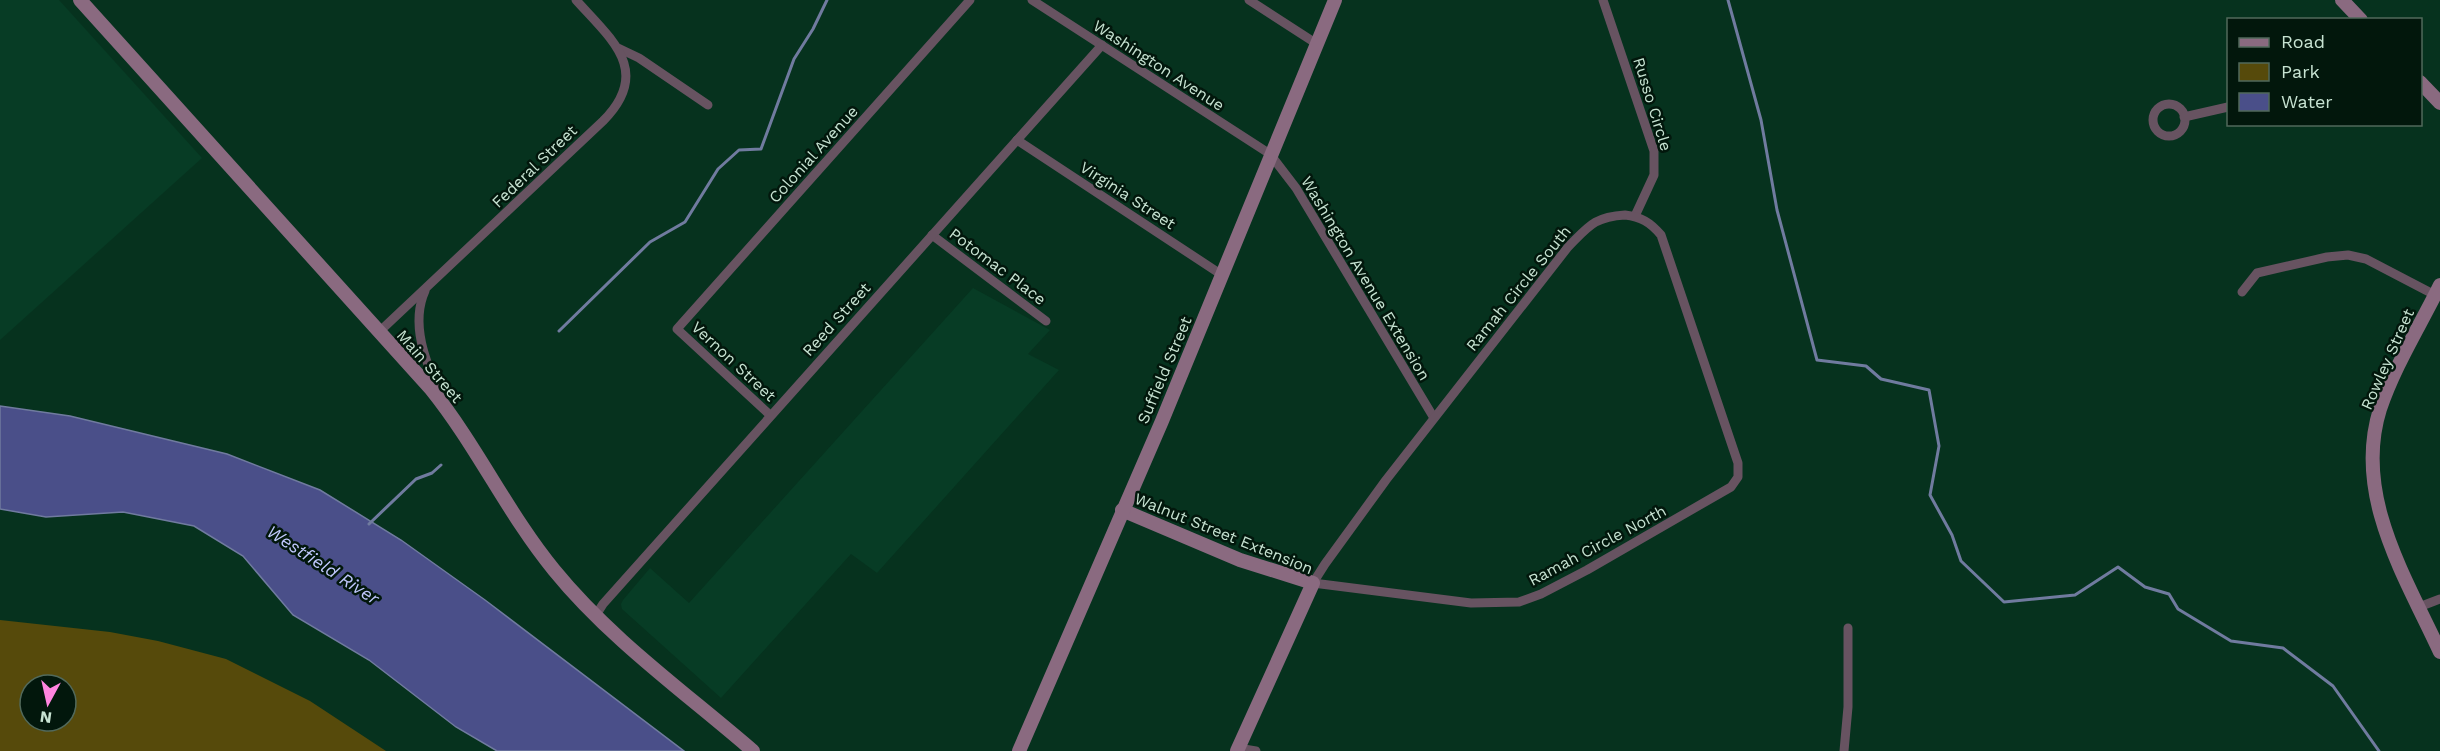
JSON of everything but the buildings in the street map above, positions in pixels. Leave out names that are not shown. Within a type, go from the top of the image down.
[{"type":"main road","name":"Main Street","points":[[80,0],[445,407],[541,553],[568,586],[596,615],[753,751]]},
{"type":"main road","name":"Suffield Street","points":[[1019,751],[1222,275],[1335,0]]},
{"type":"main road","points":[[2342,0],[2359,18]]},
{"type":"main road","points":[[2422,83],[2440,103]]},
{"type":"main road","name":"Rowley Street","points":[[2437,290],[2386,393],[2377,420],[2372,452],[2373,483],[2380,516],[2440,652]]},
{"type":"main road","name":"Walnut Street Extension","points":[[1122,510],[1240,560],[1313,583],[1238,749]]},
{"type":"street","name":"Federal Street","points":[[379,332],[614,109],[622,93],[626,74],[625,64],[618,48],[606,32],[576,0]]},
{"type":"street","name":"Colonial Avenue","points":[[677,329],[970,0]]},
{"type":"street","name":"Washington Avenue","points":[[1032,0],[1270,154]]},
{"type":"street","points":[[1250,0],[1317,44]]},
{"type":"street","name":"Russo Circle","points":[[1603,0],[1654,151],[1654,175],[1635,216]]},
{"type":"street","name":"Reed Street","points":[[596,615],[603,604],[770,415],[1102,45]]},
{"type":"street","points":[[618,48],[639,58],[708,105]]},
{"type":"street","points":[[2184,117],[2227,107]]},
{"type":"street","name":"Virginia Street","points":[[1017,140],[1222,275]]},
{"type":"street","name":"Washington Avenue Extension","points":[[1270,154],[1296,188],[1434,418]]},
{"type":"street","name":"Ramah Circle South","points":[[1313,583],[1434,418],[1568,247],[1588,226],[1605,216],[1635,216]]},
{"type":"street","name":"Ramah Circle North","points":[[1313,583],[1471,603],[1519,602],[1541,594],[1587,570],[1731,487],[1738,477],[1738,463],[1661,235],[1652,224],[1635,216]]},
{"type":"street","name":"Potomac Place","points":[[932,235],[1047,321]]},
{"type":"street","points":[[2242,292],[2257,273],[2327,257],[2348,255],[2366,259],[2437,290]]},
{"type":"street","points":[[426,289],[420,308],[420,332],[428,365],[445,407]]},
{"type":"street","name":"Vernon Street","points":[[677,329],[770,415]]},
{"type":"street","points":[[2419,607],[2440,599]]},
{"type":"street","points":[[1844,751],[1848,707],[1848,628]]},
{"type":"street","points":[[1238,749],[1256,751]]},
{"type":"shaded area","points":[[0,0],[59,0],[202,158],[0,340]]},
{"type":"shaded area","points":[[973,288],[1050,330],[1028,354],[1059,370],[877,573],[851,554],[721,698],[622,609],[623,600],[650,568],[689,603]]},
{"type":"green space","points":[[0,620],[110,632],[158,641],[226,659],[310,701],[386,751],[0,751]]},
{"type":"water","name":"Westfield River","points":[[0,406],[70,416],[227,454],[320,490],[401,540],[485,600],[684,751],[497,751],[456,727],[369,660],[293,615],[243,556],[194,526],[123,512],[46,517],[0,509]]},
{"type":"waterway","points":[[559,331],[650,242],[685,222],[718,169],[739,150],[761,149],[794,59],[813,29],[827,0]]},
{"type":"waterway","points":[[1728,0],[1761,120],[1777,210],[1817,360],[1866,366],[1881,379],[1929,390],[1939,446],[1930,495],[1952,535],[1961,561],[2004,602],[2075,595],[2118,567],[2145,587],[2169,594],[2178,609],[2231,641],[2283,648],[2333,686],[2379,751]]},
{"type":"waterway","points":[[369,524],[416,479],[432,473],[441,465]]}]
